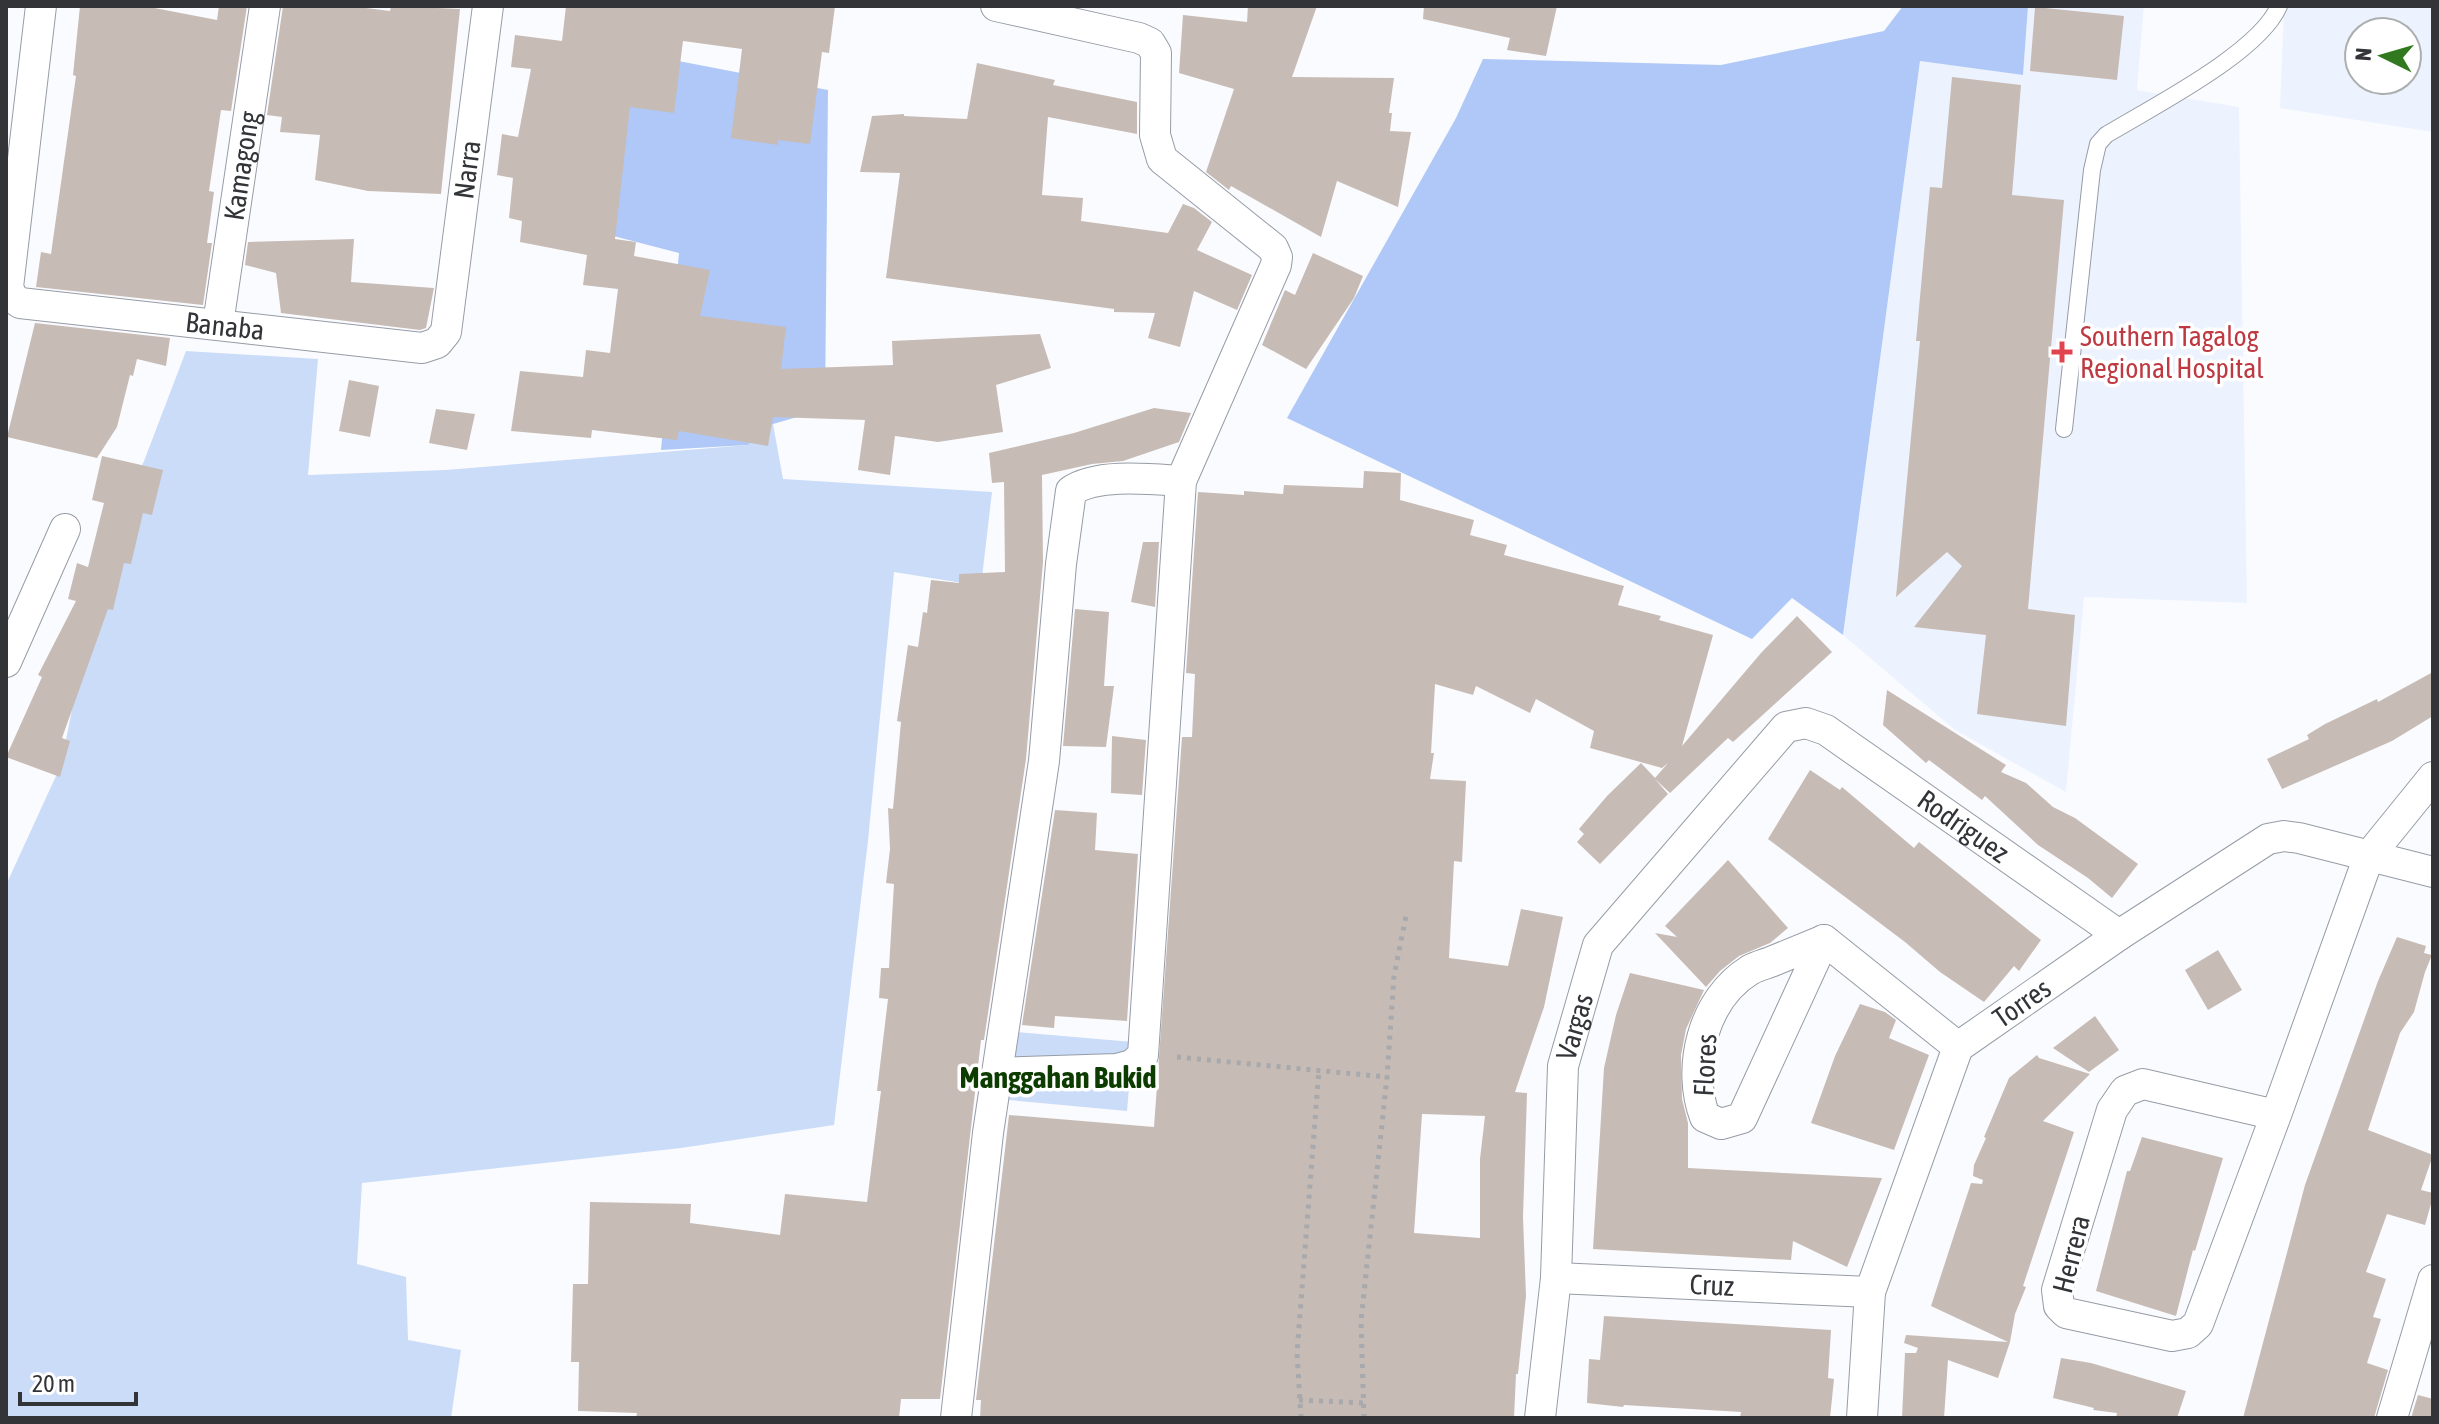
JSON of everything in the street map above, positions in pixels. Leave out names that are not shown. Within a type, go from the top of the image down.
[{"type":"street","name":"Banaba","points":[[41,6],[8,287],[12,297],[20,303],[422,348],[437,343],[446,332]]},
{"type":"street","name":"Kamagong","points":[[218,324],[265,6]]},
{"type":"street","name":"Narra","points":[[446,332],[488,6]]},
{"type":"street","points":[[996,6],[1150,43],[1156,53],[1155,135],[1162,159],[1264,240],[1277,257],[1181,481],[1143,1055],[1132,1065],[1117,1069],[997,1073]]},
{"type":"street","points":[[956,1418],[997,1073],[1044,761],[1061,564],[1071,491],[1080,485],[1136,478],[1181,481]]},
{"type":"street","points":[[6,662],[65,529]]},
{"type":"street","name":"Rodriguez","points":[[1806,723],[1826,730],[2119,935]]},
{"type":"street","name":"Vargas","points":[[1540,1418],[1556,1278],[1563,1066],[1598,945],[1786,727],[1806,723]]},
{"type":"street","name":"Herrera","points":[[2276,1115],[2143,1084],[2125,1091],[2112,1110],[2057,1290],[2059,1306],[2066,1313],[2172,1336],[2188,1333],[2198,1324],[2276,1115],[2369,856],[2433,777]]},
{"type":"street","name":"Torres","points":[[1958,1047],[2119,935],[2268,839],[2284,836],[2299,838],[2433,872]]},
{"type":"street","points":[[1824,940],[1958,1047],[1870,1292],[1862,1418]]},
{"type":"street","name":"Flores","points":[[1824,940],[1742,1118],[1721,1124],[1705,1117],[1698,1099],[1699,1051],[1708,1015],[1728,989],[1751,969],[1824,940]]},
{"type":"street","name":"Cruz","points":[[1556,1278],[1870,1292]]},
{"type":"street","points":[[2392,1418],[2433,1280]]},
{"type":"lane","points":[[2064,429],[2092,170],[2098,144],[2106,135],[2252,42],[2268,25],[2279,6]]},
{"type":"path","points":[[1364,1418],[1361,1321],[1387,1077],[1394,976],[1407,911]]},
{"type":"path","points":[[1143,1055],[1387,1077]]},
{"type":"path","points":[[1301,1418],[1299,1322],[1319,1069]]},
{"type":"path","points":[[1299,1400],[1365,1403]]},
{"type":"shaded area","points":[[1903,6],[2028,6],[2023,75],[1920,61],[1843,635],[1792,598],[1752,639],[1287,418],[1456,118],[1483,59],[1721,65],[1884,31]]},
{"type":"shaded area","name":"Southern Tagalog Regional Hospital","points":[[2028,6],[2144,6],[2137,90],[2239,107],[2247,603],[2084,597],[2066,792],[1955,730],[1843,635],[1920,61],[2023,75]]},
{"type":"shaded area","points":[[2284,6],[2433,6],[2433,132],[2280,108]]},
{"type":"shaded area","points":[[585,43],[828,90],[825,409],[773,424],[748,445],[661,450],[679,253],[567,224]]},
{"type":"shaded area","points":[[186,351],[318,359],[308,475],[446,470],[748,445],[773,424],[783,479],[992,492],[981,586],[894,572],[868,841],[834,1125],[681,1148],[362,1183],[357,1264],[406,1277],[408,1340],[461,1350],[451,1418],[6,1418],[6,885],[61,765],[103,553],[144,461]]},
{"type":"shaded area","points":[[1016,1032],[1133,1042],[1127,1111],[1009,1100]]},
{"type":"building","points":[[80,6],[144,6],[217,20],[219,6],[247,6],[231,111],[221,110],[209,191],[214,192],[207,243],[212,243],[203,305],[36,287],[41,252],[51,254],[76,76],[73,75]]},
{"type":"building","points":[[283,6],[350,6],[390,11],[391,6],[460,9],[441,194],[368,191],[315,180],[320,135],[280,132],[282,117],[267,115]]},
{"type":"building","points":[[566,6],[835,6],[829,53],[822,52],[810,144],[778,140],[778,145],[731,138],[742,49],[683,41],[674,113],[630,107],[615,239],[636,242],[634,256],[710,270],[700,316],[786,327],[781,369],[893,365],[892,341],[1040,334],[1051,368],[996,385],[1003,432],[938,442],[895,436],[890,475],[858,470],[865,420],[773,417],[768,446],[679,431],[677,440],[592,430],[591,438],[511,431],[520,371],[583,377],[586,350],[610,353],[618,289],[583,285],[587,255],[520,242],[522,221],[509,218],[513,178],[497,175],[502,134],[518,137],[531,69],[511,67],[515,35],[562,41]]},
{"type":"building","points":[[1248,6],[1317,6],[1292,77],[1394,78],[1390,131],[1411,132],[1398,207],[1337,181],[1321,237],[1231,186],[1229,190],[1206,172],[1234,89],[1179,73],[1183,15],[1247,22]]},
{"type":"building","points":[[1424,6],[1557,6],[1546,56],[1507,50],[1510,38],[1423,19]]},
{"type":"building","points":[[2035,7],[2124,16],[2117,80],[2030,71]]},
{"type":"building","points":[[977,63],[1055,80],[1053,85],[1137,102],[1137,134],[1048,117],[1042,195],[1083,198],[1081,221],[1168,233],[1183,204],[1194,208],[1212,222],[1197,250],[1252,275],[1237,310],[1194,291],[1180,347],[1148,338],[1155,313],[1114,312],[1114,309],[886,278],[900,173],[860,172],[872,116],[904,114],[967,119]]},
{"type":"building","points":[[1952,77],[2021,85],[2012,195],[2064,200],[2028,609],[2075,615],[2066,726],[1977,714],[1986,635],[1914,627],[1962,566],[1947,552],[1896,597],[1920,341],[1916,341],[1930,187],[1942,188]]},
{"type":"building","points":[[354,239],[351,282],[434,288],[426,328],[420,330],[281,313],[276,273],[245,265],[248,242]]},
{"type":"building","points":[[1313,253],[1363,276],[1354,298],[1306,369],[1262,345],[1285,290],[1295,295]]},
{"type":"building","points":[[35,323],[170,338],[166,366],[137,359],[117,427],[97,458],[7,437]]},
{"type":"building","points":[[349,380],[379,386],[370,437],[339,431]]},
{"type":"building","points":[[1154,408],[1191,413],[1179,442],[1123,461],[1042,475],[1043,562],[1026,759],[984,1040],[981,1040],[940,1399],[901,1399],[899,1418],[636,1418],[637,1413],[578,1411],[579,1362],[571,1362],[573,1284],[588,1284],[590,1202],[691,1204],[690,1223],[780,1235],[785,1194],[867,1202],[881,1091],[877,1091],[888,999],[879,998],[881,968],[889,968],[894,884],[886,883],[890,849],[888,808],[893,809],[901,722],[897,721],[908,645],[918,647],[931,580],[959,583],[959,574],[1005,572],[1004,482],[992,483],[989,453],[1074,433]]},
{"type":"building","points":[[436,409],[475,414],[467,450],[429,443]]},
{"type":"building","points":[[102,456],[163,470],[152,515],[143,513],[131,564],[124,563],[113,610],[108,609],[62,738],[70,741],[60,777],[6,757],[42,677],[38,675],[76,601],[68,599],[77,563],[88,567],[104,503],[92,500]]},
{"type":"building","points":[[1364,471],[1401,473],[1400,500],[1474,520],[1470,535],[1507,545],[1504,555],[1624,586],[1618,605],[1661,616],[1659,620],[1713,635],[1682,746],[1761,653],[1797,616],[1832,652],[1733,742],[1728,738],[1670,793],[1655,779],[1668,794],[1600,864],[1577,842],[1584,834],[1579,829],[1641,763],[1655,778],[1668,763],[1662,768],[1590,748],[1594,731],[1536,699],[1530,713],[1476,686],[1473,695],[1435,684],[1431,753],[1434,753],[1430,779],[1466,781],[1462,862],[1454,861],[1449,958],[1508,966],[1521,909],[1563,917],[1544,1007],[1515,1092],[1527,1093],[1523,1217],[1526,1296],[1514,1418],[980,1418],[981,1400],[976,1400],[1009,1115],[1154,1127],[1182,737],[1192,737],[1195,674],[1186,673],[1198,492],[1283,494],[1284,485],[1363,488]],"holes":[[[1422,1114],[1485,1116],[1480,1159],[1480,1238],[1414,1233]]]},
{"type":"building","points":[[1143,542],[1159,542],[1155,607],[1131,602]]},
{"type":"building","points":[[1075,609],[1109,612],[1104,686],[1114,686],[1106,747],[1063,746]]},
{"type":"building","points":[[2433,672],[2433,716],[2392,741],[2282,789],[2267,759],[2309,739],[2307,735],[2325,724],[2377,699],[2378,702]]},
{"type":"building","points":[[1887,690],[2006,765],[2001,772],[2026,783],[2053,807],[2075,818],[2138,864],[2112,898],[2038,845],[1985,796],[1982,800],[1929,760],[1926,763],[1883,725]]},
{"type":"building","points":[[1112,736],[1146,740],[1142,795],[1111,793]]},
{"type":"building","points":[[1810,770],[1840,790],[1842,787],[1914,848],[1919,842],[2041,940],[2019,971],[2014,966],[1984,1002],[1940,972],[1768,839]]},
{"type":"building","points":[[1055,810],[1097,813],[1095,850],[1138,854],[1127,1021],[1055,1016],[1054,1028],[1022,1025]]},
{"type":"building","points":[[1728,860],[1788,928],[1770,943],[1739,956],[1706,987],[1655,933],[1677,937],[1665,926]]},
{"type":"building","points":[[2397,937],[2426,946],[2424,953],[2432,955],[2414,1012],[2400,1033],[2368,1130],[2433,1155],[2421,1190],[2433,1193],[2433,1197],[2425,1225],[2387,1214],[2366,1272],[2386,1279],[2373,1317],[2381,1319],[2367,1363],[2388,1370],[2374,1418],[2243,1418],[2305,1185],[2378,981]]},
{"type":"building","points":[[2218,950],[2242,990],[2208,1010],[2185,970]]},
{"type":"building","points":[[1630,973],[1704,990],[1686,1029],[1681,1055],[1682,1099],[1688,1123],[1688,1168],[1882,1178],[1847,1267],[1793,1241],[1791,1260],[1593,1249],[1604,1068],[1616,1015]]},
{"type":"building","points":[[1860,1004],[1885,1012],[1896,1020],[1889,1038],[1929,1055],[1894,1150],[1811,1123],[1835,1056]]},
{"type":"building","points":[[2095,1016],[2119,1050],[2089,1072],[2053,1048]]},
{"type":"building","points":[[2037,1055],[2090,1074],[2043,1121],[2074,1132],[2023,1286],[2026,1287],[2015,1314],[2010,1342],[1998,1378],[1948,1360],[1944,1418],[1902,1418],[1905,1353],[1916,1353],[1918,1348],[1904,1343],[1906,1335],[2008,1342],[1931,1306],[1971,1183],[1982,1184],[1983,1180],[1973,1176],[1984,1137],[2009,1078]]},
{"type":"building","points":[[2142,1137],[2223,1158],[2193,1250],[2176,1316],[2096,1291],[2127,1171],[2130,1171]]},
{"type":"building","points":[[1604,1316],[1831,1330],[1828,1378],[1834,1379],[1830,1418],[1740,1418],[1741,1412],[1587,1403],[1589,1359],[1600,1360]]},
{"type":"building","points":[[2061,1358],[2091,1363],[2186,1391],[2177,1418],[2116,1418],[2117,1413],[2093,1410],[2053,1398]]},
{"type":"building","points":[[2418,1395],[2433,1399],[2433,1418],[2411,1418]]},
{"type":"place","name":"Southern Tagalog Regional Hospital","points":[[2062,352]]},
{"type":"district","name":"Manggahan Bukid","points":[[1058,1077]]}]
